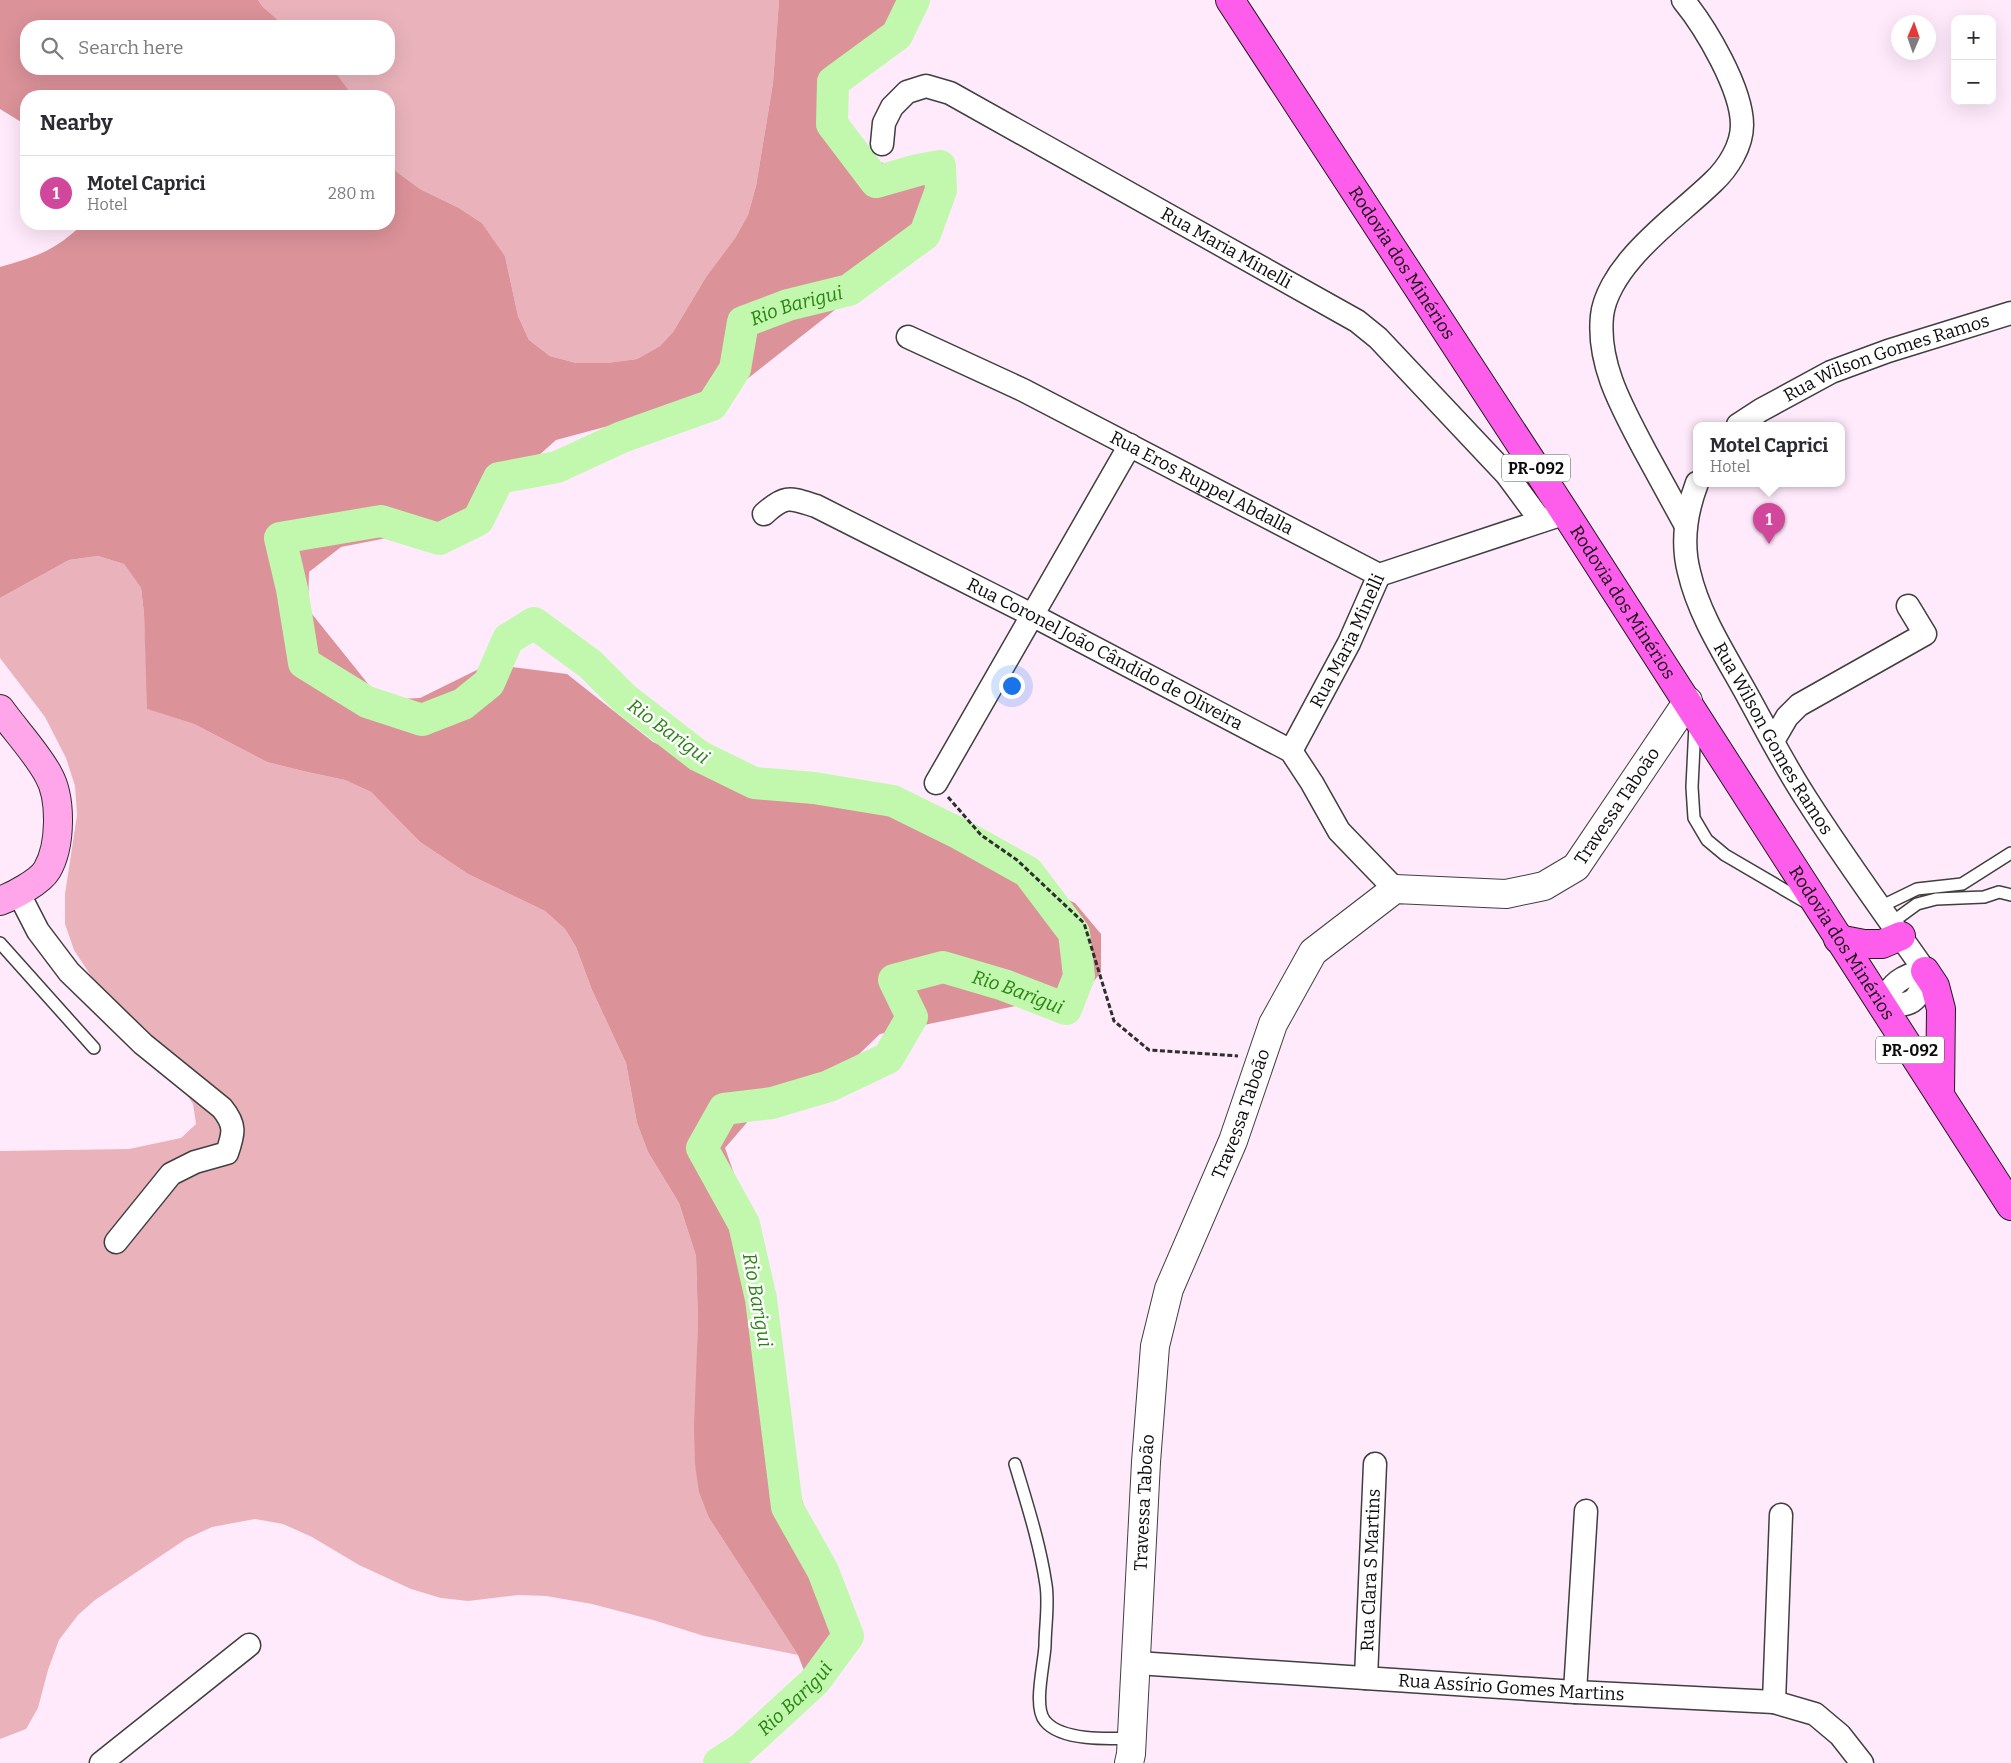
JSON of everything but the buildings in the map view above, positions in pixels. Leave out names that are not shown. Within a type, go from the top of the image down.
[{"type":"main road","name":"Rodovia dos Minérios","points":[[1230,0],[1692,708],[1838,939],[2011,1206]]},
{"type":"main road","points":[[0,709],[49,775],[58,805],[57,840],[47,871],[10,897]]},
{"type":"main road","points":[[1838,939],[1864,944],[1882,944],[1891,922]]},
{"type":"main road","points":[[1925,971],[1935,986],[1941,1008],[1940,1095]]},
{"type":"street","points":[[1683,0],[1707,34],[1720,57],[1740,108],[1742,127],[1738,145],[1728,164],[1714,181],[1643,244],[1623,268],[1610,292],[1602,314],[1601,338],[1604,361],[1626,416],[1685,524]]},
{"type":"street","name":"Rua Maria Minelli","points":[[882,144],[884,123],[892,107],[908,92],[926,86],[950,93],[1357,322],[1378,338],[1507,475],[1541,522]]},
{"type":"street","name":"Rua Wilson Gomes Ramos","points":[[1742,422],[1760,410],[1831,372],[1880,354],[2011,312]]},
{"type":"street","name":"Rua Eros Ruppel Abdalla","points":[[908,337],[1023,390],[1379,575]]},
{"type":"street","points":[[936,783],[1130,445]]},
{"type":"street","name":"Rua Wilson Gomes Ramos","points":[[1696,487],[1685,524],[1688,571],[1696,598],[1710,629],[1807,800],[1925,971]]},
{"type":"street","name":"Rua Coronel João Cândido de Oliveira","points":[[764,514],[779,501],[792,499],[816,506],[1032,615],[1291,751],[1312,783],[1339,831],[1395,889]]},
{"type":"street","name":"Rua Maria Minelli","points":[[1291,751],[1349,643],[1379,575],[1566,514]]},
{"type":"street","points":[[1772,741],[1787,717],[1799,705],[1925,634],[1908,606]]},
{"type":"street","name":"Travessa Taboão","points":[[1130,1750],[1137,1663],[1146,1462],[1155,1346],[1169,1289],[1233,1141],[1274,1024],[1313,952],[1395,889],[1506,894],[1544,886],[1576,867],[1692,708]]},
{"type":"street","points":[[10,897],[69,972],[143,1044],[222,1108],[232,1120],[233,1136],[227,1153],[195,1162],[171,1174],[116,1242]]},
{"type":"street","points":[[1880,1004],[1903,1006],[1915,998],[1923,986],[1925,971]]},
{"type":"street","name":"Rua Clara S Martins","points":[[1366,1678],[1376,1464]]},
{"type":"street","points":[[1575,1692],[1586,1511]]},
{"type":"street","points":[[1774,1702],[1781,1515]]},
{"type":"street","points":[[102,1763],[249,1645]]},
{"type":"street","name":"Rua Assírio Gomes Martins","points":[[1137,1663],[1575,1692],[1774,1702],[1815,1714],[1840,1735],[1862,1763]]},
{"type":"lane","points":[[1692,708],[1694,818],[1707,840],[1725,855],[1820,910]]},
{"type":"lane","points":[[1891,922],[1917,889],[1962,884],[2011,853]]},
{"type":"lane","points":[[1891,922],[1917,904],[1936,900],[1984,897],[1999,892],[2011,895]]},
{"type":"lane","points":[[0,943],[94,1048]]},
{"type":"lane","points":[[1015,1464],[1034,1530],[1047,1587],[1044,1657],[1039,1700],[1044,1720],[1051,1726],[1075,1736],[1099,1740],[1130,1750]]},
{"type":"path","points":[[936,783],[981,835],[1017,860],[1084,923],[1114,1021],[1149,1050],[1261,1058]]},
{"type":"shaded area","points":[[0,0],[258,0],[278,20],[20,20],[20,75],[337,75],[349,90],[20,90],[20,121],[0,109]]},
{"type":"shaded area","points":[[258,0],[779,0],[773,83],[756,186],[748,215],[735,238],[706,277],[673,332],[660,346],[637,359],[607,363],[576,363],[550,356],[529,340],[518,316],[505,256],[482,223],[459,208],[420,189],[395,170],[395,90],[349,90],[337,75],[395,75],[395,20],[278,20]]},
{"type":"shaded area","points":[[779,0],[919,0],[917,22],[851,68],[843,127],[855,159],[912,167],[929,177],[923,215],[902,257],[728,394],[556,440],[463,523],[341,547],[309,572],[308,609],[381,700],[420,698],[489,664],[567,674],[653,742],[764,790],[951,824],[1015,875],[1075,903],[1101,934],[1101,972],[1077,1003],[1021,1005],[880,1034],[808,1103],[750,1119],[725,1148],[771,1279],[795,1480],[843,1616],[833,1676],[814,1696],[798,1655],[709,1518],[699,1492],[695,1465],[694,1426],[698,1323],[696,1256],[679,1203],[648,1152],[637,1123],[626,1063],[592,990],[576,947],[565,929],[545,911],[468,874],[420,842],[371,792],[345,780],[267,762],[194,724],[147,709],[144,614],[141,588],[124,564],[98,556],[69,560],[0,598],[0,267],[45,252],[76,230],[395,230],[395,170],[420,189],[459,208],[482,223],[505,256],[518,316],[529,340],[550,356],[576,363],[607,363],[637,359],[660,346],[673,332],[706,277],[735,238],[748,215],[756,186],[773,83]]},
{"type":"shaded area","points":[[98,556],[124,564],[141,588],[148,709],[194,724],[267,762],[345,780],[371,792],[420,842],[468,874],[545,911],[565,929],[576,947],[592,990],[626,1063],[637,1123],[648,1152],[679,1203],[696,1256],[698,1323],[695,1465],[709,1518],[798,1655],[704,1636],[592,1604],[546,1596],[518,1595],[468,1601],[441,1598],[411,1589],[359,1565],[312,1537],[283,1524],[255,1519],[212,1527],[186,1539],[95,1600],[78,1615],[59,1640],[48,1670],[38,1708],[26,1729],[0,1739],[0,1151],[129,1149],[181,1138],[196,1124],[193,1104],[176,1078],[91,976],[74,950],[65,924],[65,894],[77,815],[75,786],[66,758],[45,717],[0,658],[0,598],[69,560]]},
{"type":"waterway","name":"Rio Barigui","points":[[719,1763],[741,1749],[815,1681],[848,1636],[823,1571],[787,1507],[761,1299],[744,1224],[702,1148],[724,1109],[772,1103],[829,1086],[888,1058],[912,1017],[894,980],[943,967],[1004,985],[1066,1009],[1079,976],[1074,933],[1028,872],[960,834],[893,801],[814,788],[754,783],[699,756],[625,699],[590,664],[534,623],[508,639],[489,683],[463,704],[422,720],[367,702],[304,663],[292,589],[280,538],[381,521],[439,539],[478,520],[499,478],[557,467],[622,437],[712,405],[735,369],[743,322],[788,305],[849,290],[925,234],[941,190],[940,166],[876,182],[832,124],[833,82],[897,35],[914,0]]},
{"type":"place","name":"Motel Caprici","points":[[1769,544]]}]
